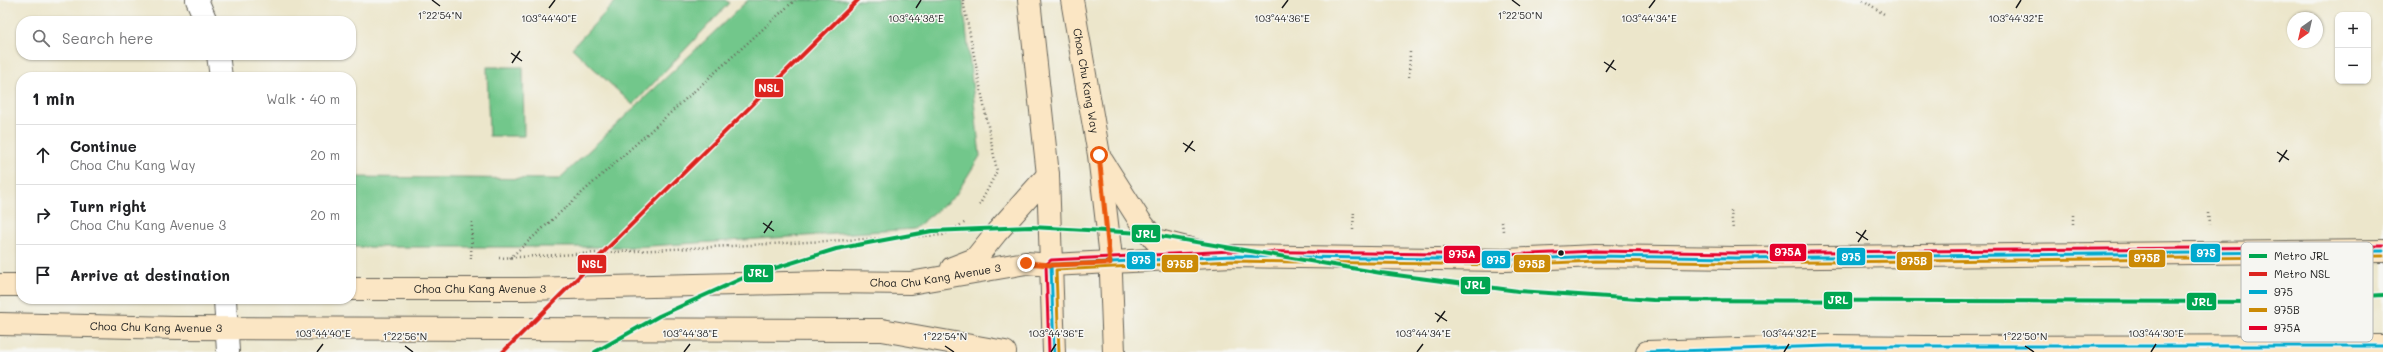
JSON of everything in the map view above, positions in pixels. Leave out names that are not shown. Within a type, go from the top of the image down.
[{"type":"street","points":[[197,0],[204,16]]},
{"type":"street","points":[[1029,0],[1048,175],[1054,352]]},
{"type":"street","name":"Choa Chu Kang Way","points":[[1072,0],[1099,155],[1110,263],[1114,352]]},
{"type":"street","points":[[219,60],[220,72]]},
{"type":"street","points":[[1099,155],[1140,221],[1155,240],[1189,249],[1232,256]]},
{"type":"street","points":[[910,283],[975,259],[996,233],[1048,175]]},
{"type":"street","name":"Choa Chu Kang Avenue 3","points":[[2373,251],[2383,251]]},
{"type":"street","name":"Choa Chu Kang Avenue 3","points":[[356,289],[525,289],[828,282],[910,283],[1026,263],[1051,265],[1110,263],[1232,256],[1506,260],[1595,256],[1736,258],[2241,253]]},
{"type":"street","points":[[0,284],[16,285]]},
{"type":"street","points":[[225,304],[228,352]]},
{"type":"street","name":"Choa Chu Kang Avenue 3","points":[[0,324],[227,328],[882,330],[1005,352]]},
{"type":"street","points":[[882,330],[916,352]]},
{"type":"street","points":[[1647,352],[1828,346],[1926,348],[2383,346]]},
{"type":"path","points":[[795,0],[510,258],[944,235],[973,218]]},
{"type":"path","points":[[963,0],[996,171],[976,212]]},
{"type":"path","points":[[1863,0],[1884,14]]},
{"type":"path","points":[[1409,77],[1410,52]]},
{"type":"path","points":[[1353,234],[1354,210]]},
{"type":"path","points":[[471,259],[472,220]]},
{"type":"green space","points":[[617,0],[725,0],[729,3],[633,105],[572,48]]},
{"type":"green space","points":[[748,0],[963,0],[980,156],[955,196],[914,229],[634,247],[356,247],[356,177],[559,179]]},
{"type":"green space","points":[[487,67],[523,67],[524,136],[489,136]]},
{"type":"metro line","name":"NSL","points":[[503,352],[858,0]]},
{"type":"metro line","name":"JRL","points":[[595,352],[659,316],[743,278],[836,249],[932,231],[1031,227],[1142,233],[1381,273],[1518,291],[1653,300],[2241,302]]},
{"type":"metro line","name":"JRL","points":[[2373,296],[2383,295]]},
{"type":"transit line","name":"975A","points":[[2373,246],[2383,246]]},
{"type":"transit line","name":"975A","points":[[1049,352],[1046,265],[1051,260],[1232,251],[1506,255],[1595,251],[1737,253],[2241,248]]},
{"type":"transit line","name":"975","points":[[2373,251],[2383,251]]},
{"type":"transit line","name":"975","points":[[1054,352],[1051,265],[1232,256],[1506,260],[1595,256],[1737,258],[2241,253]]},
{"type":"transit line","name":"975B","points":[[2373,256],[2383,256]]},
{"type":"transit line","name":"975B","points":[[1059,352],[1056,270],[1232,261],[1506,265],[1595,261],[1737,263],[2241,258]]},
{"type":"transit line","name":"975","points":[[1647,352],[1829,346],[2383,346]]},
{"type":"route","points":[[1026,263],[1051,265],[1110,263],[1110,249],[1099,155]]}]
